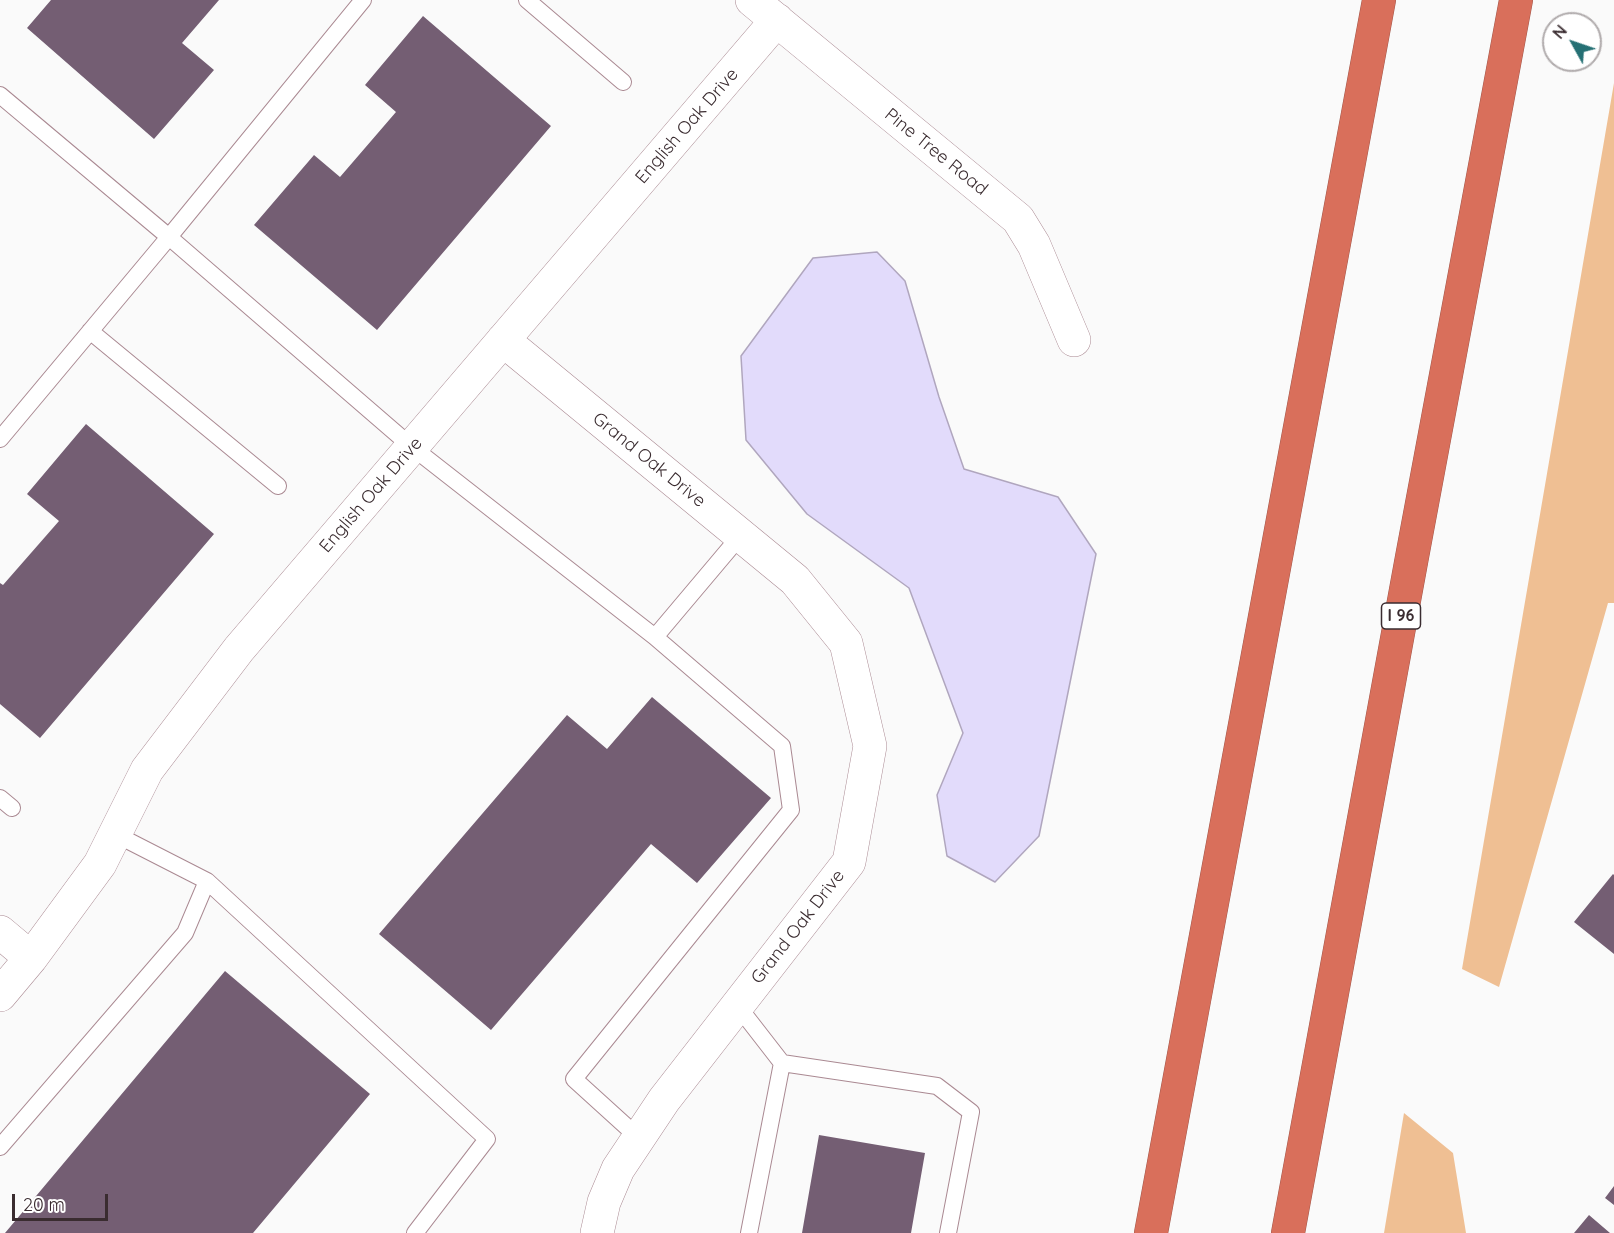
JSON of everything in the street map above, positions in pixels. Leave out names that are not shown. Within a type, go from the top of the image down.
[{"type":"highway","points":[[1151,1233],[1378,0]]},
{"type":"highway","name":"I 96","points":[[1288,1233],[1516,0]]},
{"type":"street","name":"Pine Tree Road","points":[[762,6],[1018,219],[1034,245],[1074,340]]},
{"type":"street","name":"English Oak Drive","points":[[0,995],[31,958],[99,864],[147,770],[232,658],[503,340],[762,6]]},
{"type":"street","name":"Grand Oak Drive","points":[[503,340],[795,580],[846,643],[870,746],[849,862],[664,1100],[618,1169],[604,1202],[597,1233]]},
{"type":"street","points":[[0,932],[31,958]]},
{"type":"lane","points":[[0,439],[363,0]]},
{"type":"lane","points":[[527,0],[623,82]]},
{"type":"lane","points":[[0,95],[169,237],[412,447],[656,637],[782,746],[791,810],[574,1079],[639,1138]]},
{"type":"lane","points":[[90,331],[278,486]]},
{"type":"lane","points":[[656,637],[741,535]]},
{"type":"lane","points":[[115,834],[207,881],[487,1139],[415,1233]]},
{"type":"lane","points":[[0,1147],[185,933],[207,881]]},
{"type":"lane","points":[[737,1005],[782,1063],[937,1086],[971,1112],[948,1233]]},
{"type":"lane","points":[[749,1233],[782,1063]]},
{"type":"shaded area","points":[[1614,83],[1614,603],[1608,603],[1499,987],[1462,969]]},
{"type":"shaded area","points":[[877,252],[905,281],[939,397],[964,469],[1058,497],[1096,554],[1039,836],[995,882],[947,856],[937,795],[963,733],[909,588],[807,514],[746,440],[741,356],[813,258]]},
{"type":"shaded area","points":[[1404,1113],[1453,1153],[1466,1233],[1384,1233]]},
{"type":"building","points":[[51,0],[219,0],[182,43],[214,70],[154,139],[27,28]]},
{"type":"building","points":[[423,16],[551,126],[377,330],[254,225],[314,155],[340,177],[396,112],[365,85]]},
{"type":"building","points":[[86,424],[214,534],[40,738],[0,704],[0,583],[3,585],[59,521],[27,494]]},
{"type":"building","points":[[652,697],[771,798],[697,883],[651,844],[491,1030],[379,934],[567,715],[607,749]]},
{"type":"building","points":[[1614,875],[1614,954],[1574,922]]},
{"type":"building","points":[[225,971],[370,1094],[253,1233],[5,1233]]},
{"type":"building","points":[[819,1135],[925,1153],[911,1233],[802,1233]]},
{"type":"building","points":[[1614,1186],[1614,1205],[1605,1198]]},
{"type":"building","points":[[1589,1215],[1610,1233],[1574,1233]]}]
